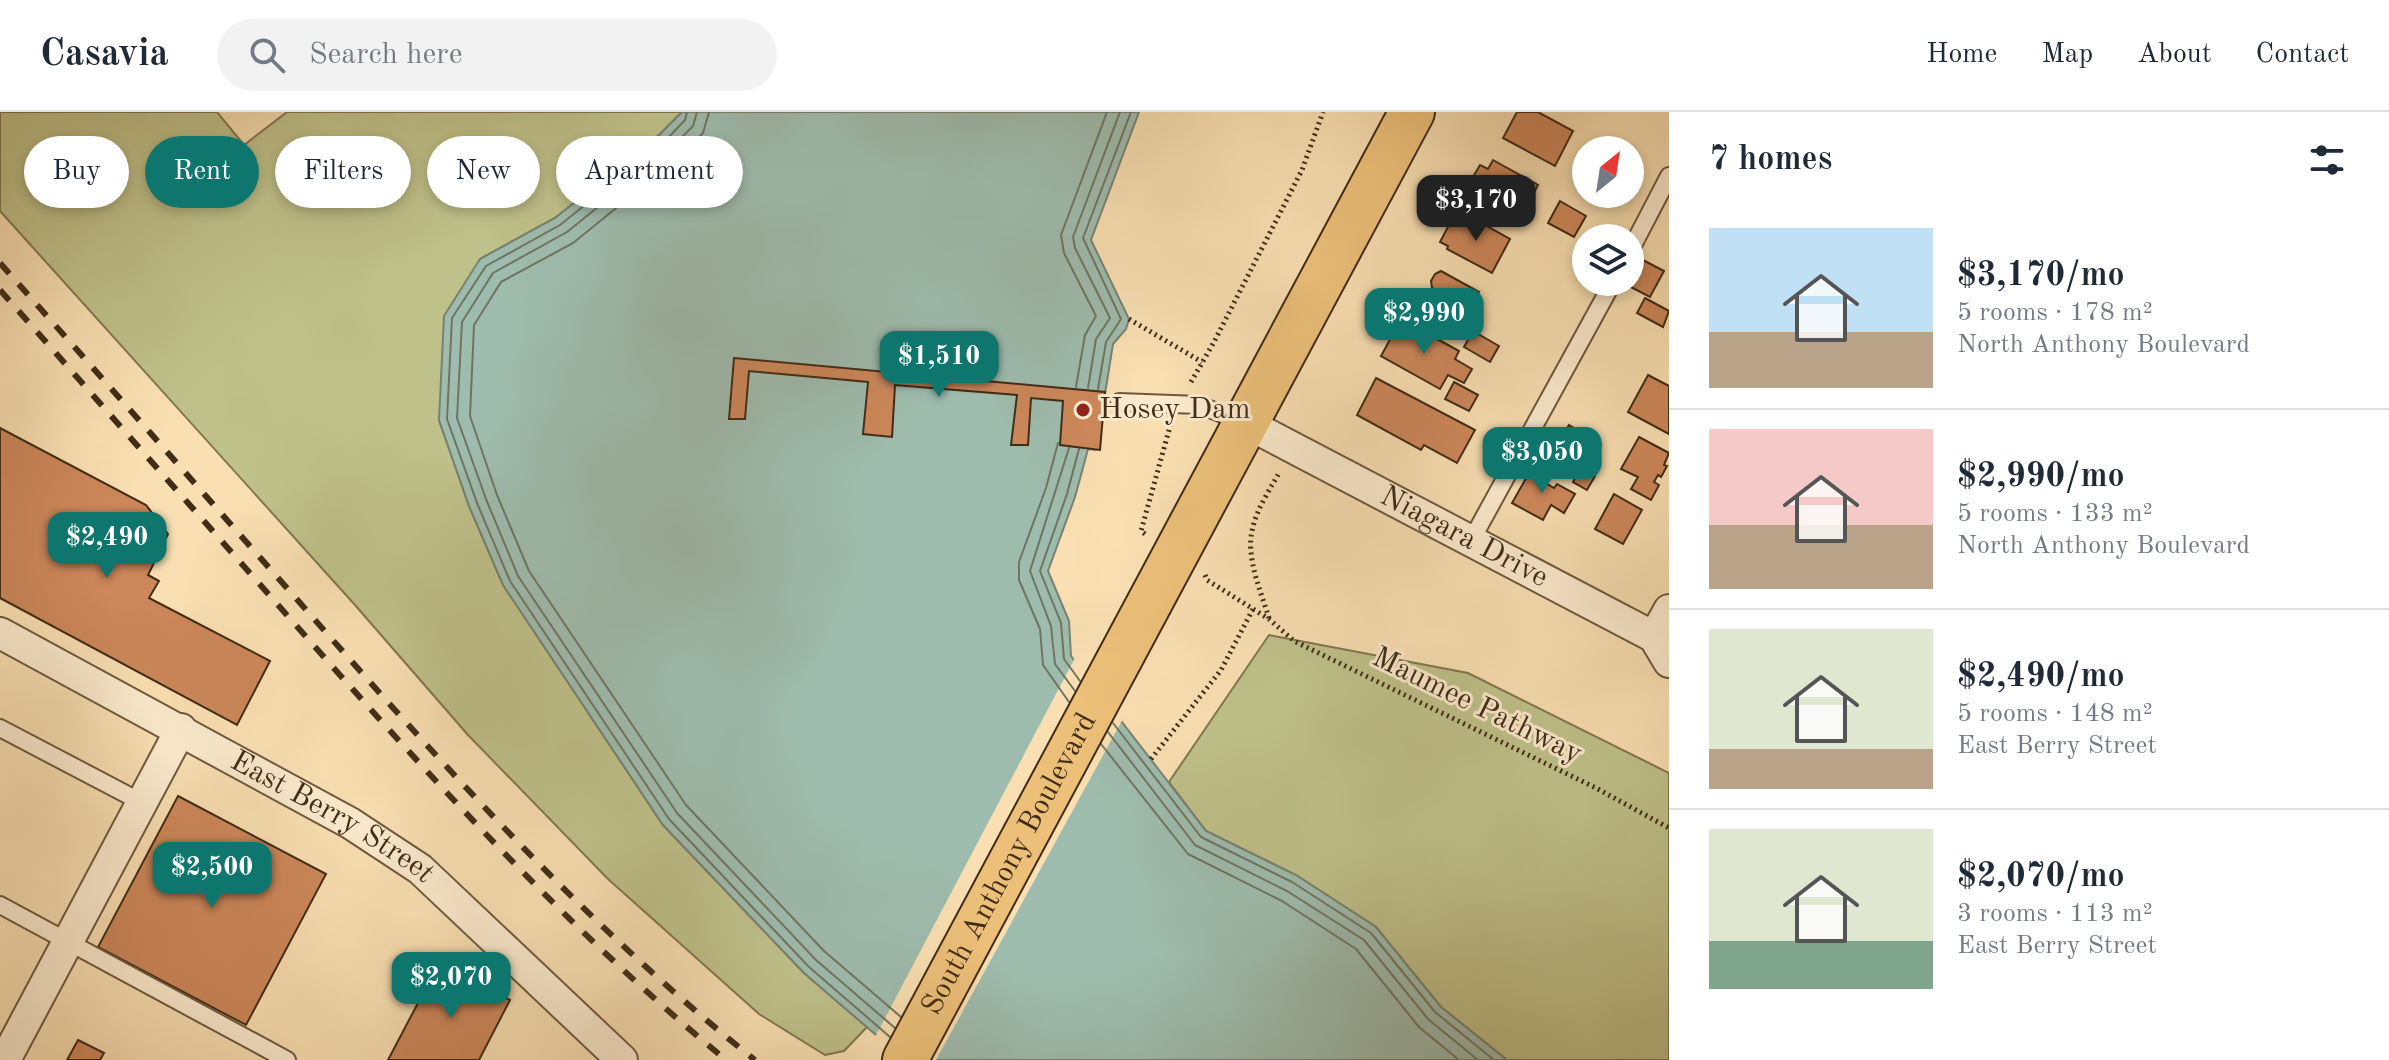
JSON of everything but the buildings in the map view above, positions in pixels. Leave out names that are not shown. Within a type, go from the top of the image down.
[{"type":"main road","name":"South Anthony Boulevard","points":[[905,1060],[1412,112]]},
{"type":"street","name":"Niagara Drive","points":[[1246,423],[1471,541],[1662,650]]},
{"type":"street","points":[[1662,650],[1669,610]]},
{"type":"street","name":"East Berry Street","points":[[0,633],[350,823],[420,869],[622,1060]]},
{"type":"street","points":[[5,1060],[181,729]]},
{"type":"lane","points":[[1644,224],[1669,176]]},
{"type":"lane","points":[[1471,541],[1605,296]]},
{"type":"lane","points":[[1119,402],[1199,405],[1246,423]]},
{"type":"lane","points":[[0,728],[141,802]]},
{"type":"lane","points":[[0,905],[287,1060]]},
{"type":"path","points":[[1186,390],[1302,170],[1323,112]]},
{"type":"path","points":[[1129,319],[1202,362]]},
{"type":"path","points":[[1152,538],[1141,531],[1173,417]]},
{"type":"path","points":[[1269,619],[1255,573],[1250,535],[1283,464]]},
{"type":"path","name":"Maumee Pathway","points":[[1203,572],[1207,580],[1269,619],[1294,641],[1584,782],[1669,828]]},
{"type":"path","points":[[1151,759],[1221,670],[1253,609]]},
{"type":"green space","points":[[0,112],[217,112],[237,136],[145,136],[145,208],[259,208],[259,136],[256,136],[287,112],[682,112],[658,136],[556,136],[556,208],[568,208],[480,259],[439,420],[469,506],[503,585],[663,825],[804,973],[867,1027],[844,1051],[825,1055],[759,1014],[608,879],[468,735],[0,211]]},
{"type":"green space","points":[[1269,635],[1468,673],[1669,773],[1669,1060],[1507,1060],[1441,1007],[1376,927],[1296,875],[1206,831],[1169,782]]},
{"type":"water","points":[[682,112],[1139,112],[1091,240],[1129,319],[1126,329],[1113,344],[1096,450],[1088,449],[1075,497],[1048,571],[1069,621],[1071,656],[1206,831],[1296,875],[1376,927],[1441,1007],[1507,1060],[905,1060],[804,973],[663,825],[503,585],[469,506],[439,420],[444,316],[480,259],[568,208],[743,208],[743,136],[659,135]]},
{"type":"pier","points":[[1076,656],[1124,717],[936,1060],[899,1060],[874,1039]]},
{"type":"railway","points":[[0,263],[360,671],[521,846],[635,957],[755,1060]]},
{"type":"railway","points":[[0,290],[448,794],[555,905],[726,1060]]},
{"type":"place","name":"Hosey Dam","points":[[1083,410]]}]
